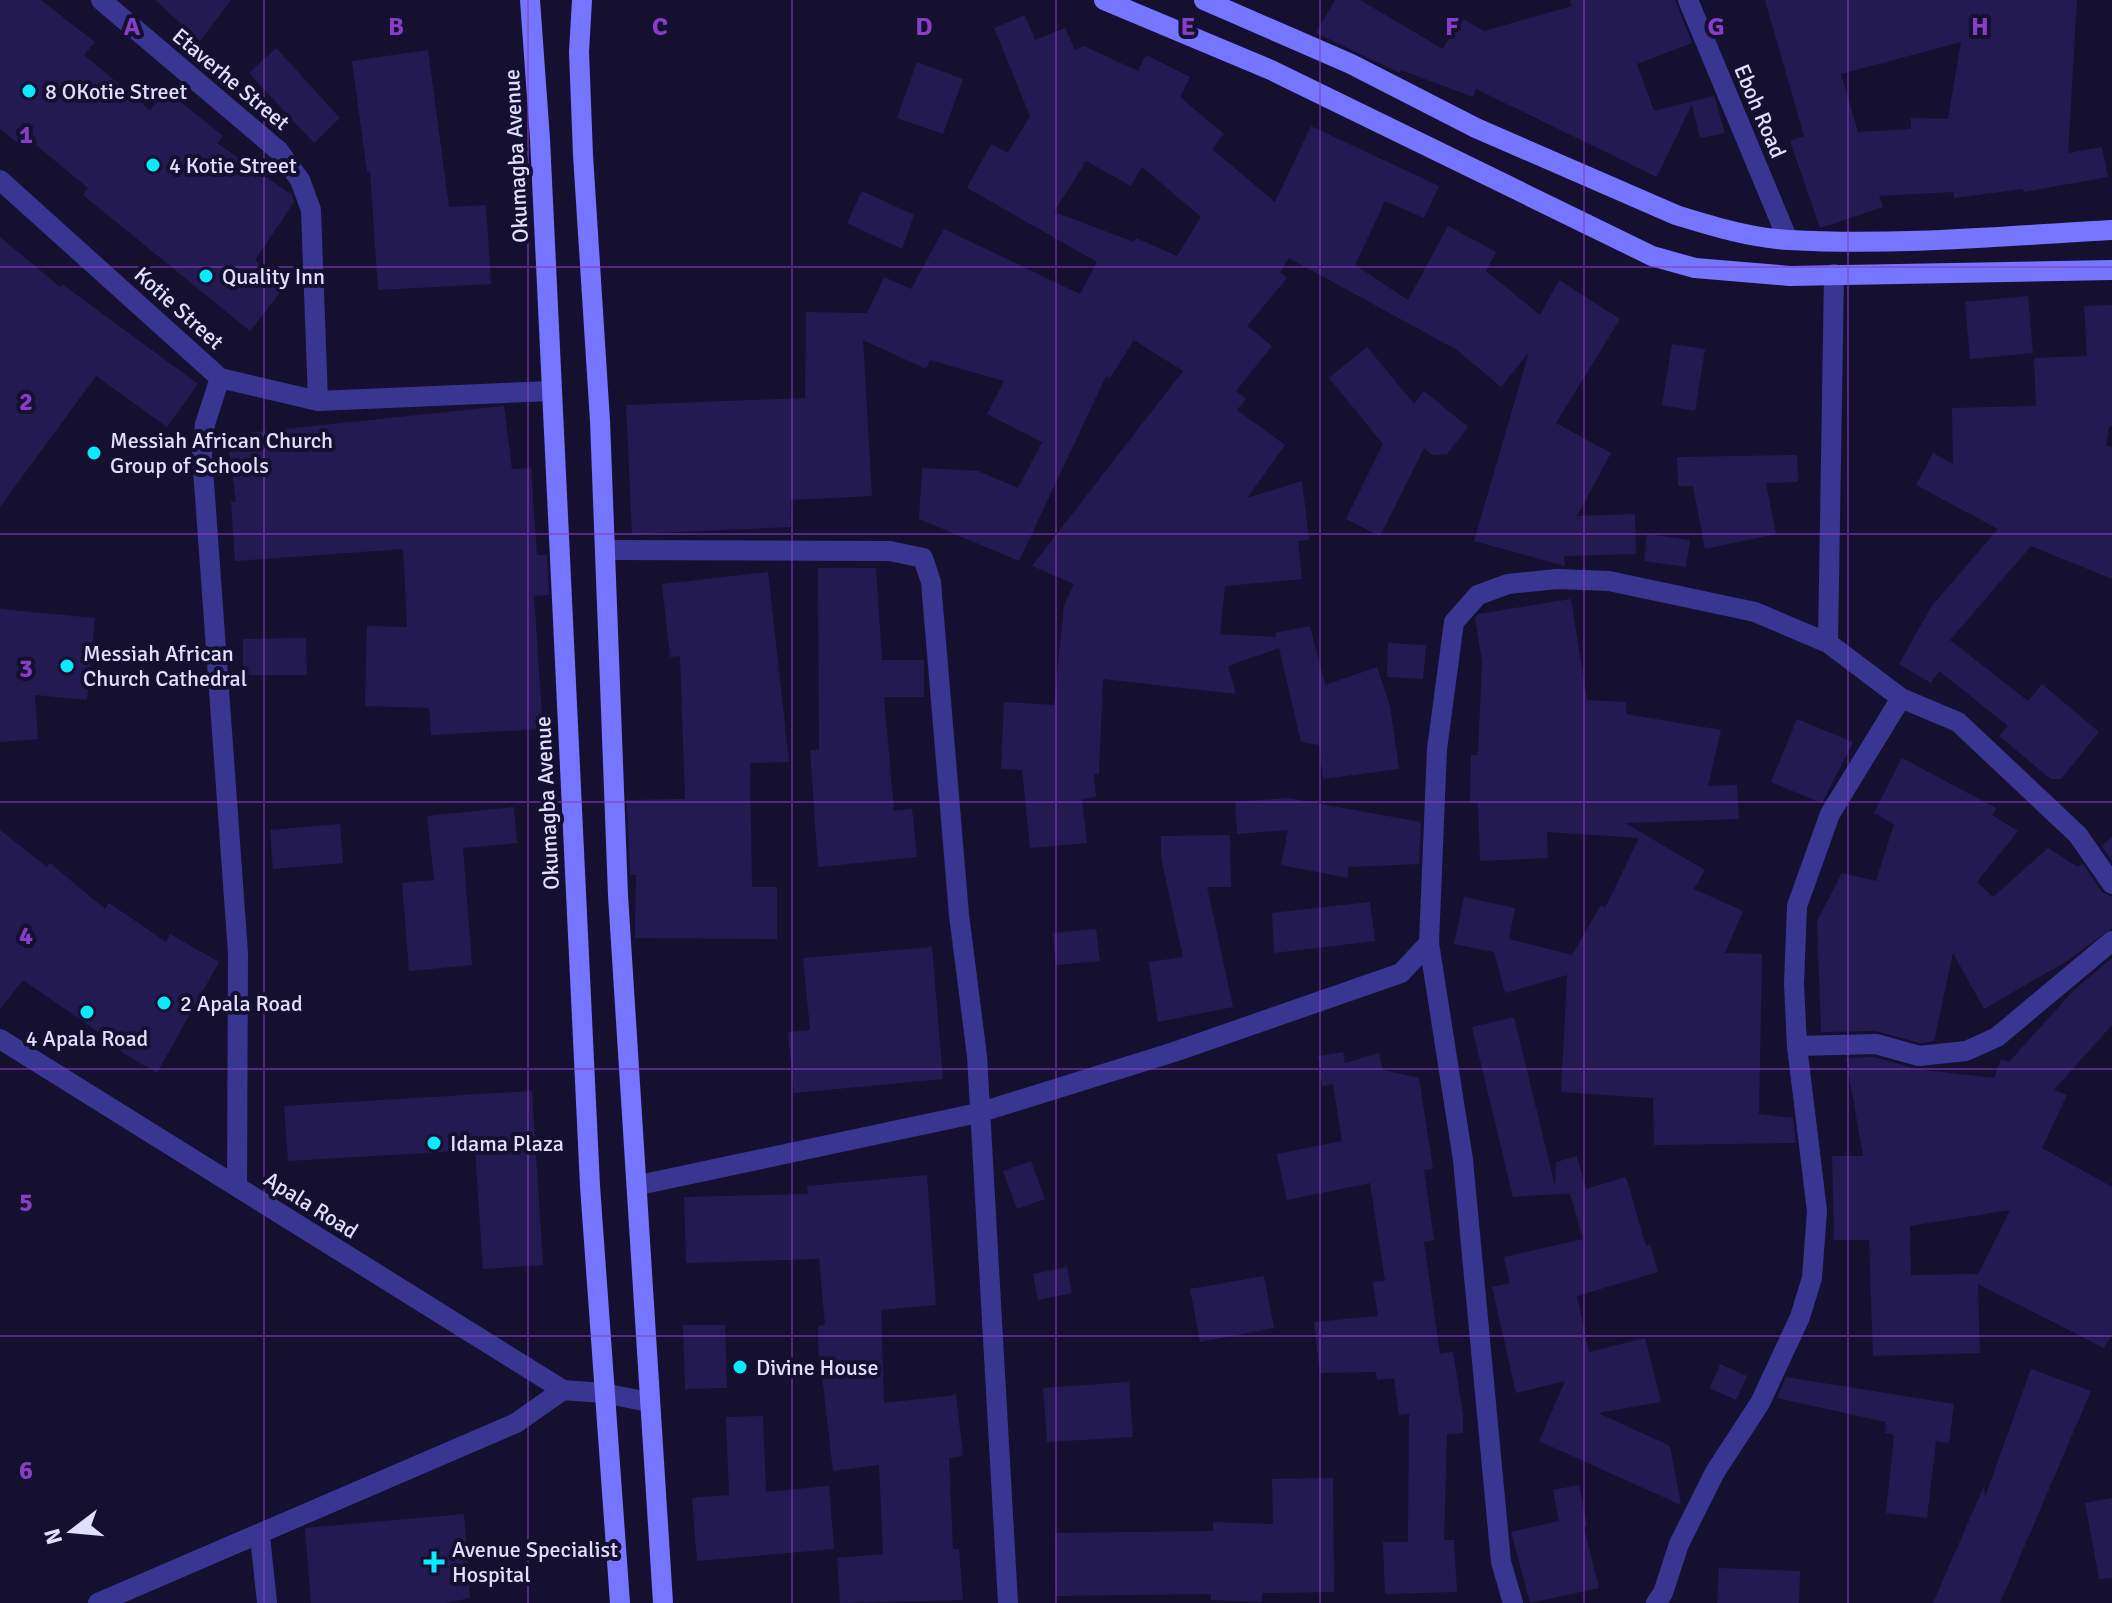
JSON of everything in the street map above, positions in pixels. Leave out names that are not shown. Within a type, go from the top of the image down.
[{"type":"main road","name":"Okumagba Avenue","points":[[530,0],[540,139],[550,391],[603,1393],[620,1603]]},
{"type":"main road","points":[[582,0],[579,52],[606,550],[618,895],[639,1185],[649,1402],[663,1603]]},
{"type":"main road","points":[[1104,0],[1271,70],[1652,256],[1695,268],[1737,273],[1834,274],[2112,270]]},
{"type":"main road","points":[[1204,0],[1351,64],[1476,128],[1676,215],[1754,236],[1788,240],[2112,230]]},
{"type":"street","name":"Etaverhe Street","points":[[101,0],[279,151],[300,180],[311,210],[318,401]]},
{"type":"street","name":"Eboh Road","points":[[1688,0],[1788,240]]},
{"type":"street","name":"Kotie Street","points":[[0,180],[220,378],[318,401],[550,391]]},
{"type":"street","points":[[1828,643],[1834,274]]},
{"type":"street","points":[[220,378],[205,424],[202,455],[238,953],[237,1187]]},
{"type":"street","points":[[606,550],[890,551],[923,558],[931,582],[959,915],[977,1056],[1008,1603]]},
{"type":"street","points":[[1513,1603],[1501,1562],[1463,1160],[1429,943],[1437,749],[1454,622],[1478,595],[1508,584],[1557,579],[1609,581],[1755,612],[1828,643],[1901,698],[1958,722],[2078,835],[2112,884]]},
{"type":"street","points":[[1656,1603],[1669,1594],[1679,1544],[1715,1472],[1760,1403],[1800,1317],[1812,1278],[1817,1211],[1797,1046],[1794,984],[1797,906],[1830,814],[1901,698]]},
{"type":"street","points":[[1797,1046],[1876,1044],[1919,1056],[1966,1051],[1997,1037],[2112,941]]},
{"type":"street","points":[[639,1185],[978,1113],[1174,1052],[1401,973],[1429,943]]},
{"type":"street","name":"Apala Road","points":[[0,1039],[563,1390],[603,1393],[649,1402]]},
{"type":"street","points":[[98,1603],[260,1536],[516,1423],[563,1390]]},
{"type":"street","points":[[260,1536],[267,1603]]},
{"type":"building","points":[[0,0],[41,0],[95,42],[84,55],[150,110],[166,90],[223,136],[217,143],[292,195],[294,202],[255,260],[286,285],[250,331],[83,195],[88,188],[24,135],[18,143],[0,129]]},
{"type":"building","points":[[155,0],[231,0],[200,41]]},
{"type":"building","points":[[1335,0],[1360,0],[1443,49],[1461,18],[1484,31],[1572,6],[1570,0],[1675,0],[1692,43],[1637,64],[1654,111],[1714,96],[1725,133],[1700,138],[1692,104],[1657,177],[1476,89],[1473,97],[1401,70],[1400,73],[1316,33]]},
{"type":"building","points":[[1765,0],[2077,0],[2068,153],[2102,147],[2108,177],[2024,192],[2023,189],[1954,198],[1953,192],[1879,196],[1883,207],[1820,228],[1790,141],[1804,136]],"holes":[[[1961,42],[1948,119],[1911,118],[1911,129],[1858,132],[1841,74]]]},
{"type":"building","points":[[1025,15],[1035,40],[1065,28],[1075,50],[1084,46],[1138,71],[1146,55],[1190,77],[1180,97],[1224,134],[1212,149],[1275,202],[1311,126],[1439,186],[1424,218],[1385,201],[1355,265],[1408,300],[1448,226],[1496,252],[1486,271],[1540,315],[1559,280],[1620,319],[1556,423],[1611,453],[1577,516],[1635,514],[1636,554],[1564,556],[1565,566],[1474,541],[1529,352],[1501,387],[1457,350],[1289,258],[1280,272],[1287,278],[1247,326],[1272,346],[1236,391],[1246,399],[1237,410],[1285,445],[1247,498],[1302,481],[1309,540],[1298,541],[1302,579],[1225,586],[1220,634],[1276,637],[1275,633],[1310,626],[1325,685],[1377,667],[1390,706],[1399,769],[1323,779],[1319,745],[1301,742],[1279,648],[1228,666],[1236,694],[1103,679],[1099,774],[1094,774],[1096,797],[1082,799],[1087,843],[1030,848],[1022,770],[1001,769],[1004,702],[1054,705],[1064,605],[1074,584],[1032,566],[1183,371],[1134,340],[1110,378],[1106,376],[1019,561],[919,519],[922,468],[978,471],[1018,488],[1042,442],[987,414],[1004,381],[930,360],[926,369],[863,340],[872,496],[790,500],[791,527],[632,534],[626,405],[805,398],[806,313],[803,312],[867,313],[884,277],[911,289],[944,229],[1080,294],[1097,262],[967,188],[991,144],[1008,153],[1030,116],[994,28]],"holes":[[[1086,161],[1131,186],[1142,167],[1201,217],[1177,256],[1136,238],[1134,242],[1054,212]]]},
{"type":"building","points":[[276,48],[340,118],[314,143],[249,73]]},
{"type":"building","points":[[428,50],[449,207],[486,205],[491,284],[378,290],[370,171],[367,172],[352,61]]},
{"type":"building","points":[[917,62],[963,79],[943,134],[897,118]]},
{"type":"building","points":[[862,191],[914,215],[902,249],[847,223]]},
{"type":"building","points":[[0,237],[60,287],[62,284],[198,384],[167,427],[96,376],[0,507]]},
{"type":"building","points":[[2028,296],[2033,353],[1970,359],[1965,302]]},
{"type":"building","points":[[2112,305],[2112,426],[2109,427],[2106,446],[2112,447],[2112,579],[2031,546],[1950,640],[2028,701],[2042,684],[2099,732],[2061,779],[2051,779],[1999,736],[2008,726],[1939,671],[1931,683],[1899,664],[1931,607],[1998,529],[1916,485],[1933,453],[1953,464],[1952,408],[2036,406],[2034,358],[2087,356],[2084,306]]},
{"type":"building","points":[[1672,344],[1705,349],[1695,411],[1662,405]]},
{"type":"building","points":[[1367,347],[1414,404],[1424,391],[1468,427],[1447,454],[1432,455],[1424,448],[1380,536],[1346,519],[1383,444],[1329,378]]},
{"type":"building","points":[[504,406],[512,469],[531,468],[537,555],[547,555],[549,595],[534,596],[543,729],[431,735],[429,708],[365,706],[367,626],[407,627],[403,549],[235,561],[231,502],[236,502],[227,435]]},
{"type":"building","points":[[1797,455],[1798,482],[1766,483],[1776,534],[1705,549],[1693,486],[1678,486],[1677,457]]},
{"type":"building","points":[[1647,534],[1690,540],[1686,567],[1644,561]]},
{"type":"building","points":[[818,568],[876,568],[882,660],[924,660],[924,697],[884,697],[894,811],[912,809],[917,857],[818,867],[810,750],[819,750]]},
{"type":"building","points":[[768,572],[789,762],[750,763],[752,887],[777,887],[777,939],[635,938],[636,875],[630,875],[627,800],[685,799],[680,656],[670,657],[662,584]]},
{"type":"building","points":[[1571,599],[1587,700],[1626,702],[1626,714],[1721,730],[1708,786],[1737,785],[1739,819],[1625,823],[1705,870],[1694,889],[1743,911],[1725,953],[1762,954],[1759,1114],[1793,1118],[1796,1143],[1654,1145],[1653,1098],[1561,1092],[1567,975],[1505,993],[1494,952],[1454,944],[1464,897],[1515,908],[1509,939],[1572,955],[1601,905],[1605,908],[1639,838],[1547,832],[1548,858],[1480,861],[1478,804],[1470,803],[1471,755],[1478,755],[1482,661],[1475,618],[1478,614]]},
{"type":"building","points":[[0,609],[95,618],[87,700],[35,695],[38,739],[0,742]]},
{"type":"building","points":[[306,638],[307,675],[243,675],[243,639]]},
{"type":"building","points":[[1388,643],[1426,645],[1423,679],[1387,677]]},
{"type":"building","points":[[1797,719],[1853,742],[1822,803],[1771,782]]},
{"type":"building","points":[[1902,758],[1996,808],[1992,815],[2018,831],[1977,882],[1993,897],[2048,848],[2078,867],[2083,864],[2102,892],[2112,897],[2112,928],[2067,961],[1984,1009],[1953,953],[1934,1041],[1920,1043],[1876,1031],[1821,1032],[1817,921],[1842,873],[1876,881],[1894,824],[1874,813]]},
{"type":"building","points":[[1288,798],[1421,822],[1419,864],[1348,867],[1348,878],[1281,865],[1288,830],[1237,834],[1235,802]]},
{"type":"building","points":[[514,807],[517,843],[463,848],[472,965],[409,971],[402,883],[434,880],[427,816]]},
{"type":"building","points":[[340,824],[343,863],[273,869],[270,830]]},
{"type":"building","points":[[0,830],[47,867],[50,863],[105,909],[109,903],[166,942],[170,934],[219,962],[157,1073],[108,1044],[110,1040],[23,980],[0,1009]]},
{"type":"building","points":[[1230,835],[1231,887],[1207,887],[1233,1007],[1158,1022],[1149,962],[1183,957],[1161,858],[1161,836]]},
{"type":"building","points":[[2112,837],[2112,861],[2102,846]]},
{"type":"building","points":[[1370,902],[1375,941],[1274,953],[1272,913]]},
{"type":"building","points":[[1096,929],[1100,961],[1056,965],[1053,933]]},
{"type":"building","points":[[932,947],[943,1079],[794,1093],[788,1032],[810,1030],[803,958]]},
{"type":"building","points":[[2112,958],[2112,1025],[2054,1090],[2067,1095],[2042,1148],[2112,1187],[2112,1334],[2104,1348],[1978,1284],[1980,1353],[1873,1356],[1869,1240],[1834,1240],[1832,1156],[1863,1156],[1846,1058],[1874,1057],[1916,1069],[1994,1078],[2001,1059],[2009,1062],[2075,989]],"holes":[[[2010,1210],[1978,1274],[1911,1275],[1910,1226]]]},
{"type":"building","points":[[1514,1017],[1555,1186],[1556,1162],[1577,1156],[1586,1189],[1626,1177],[1646,1246],[1650,1244],[1658,1272],[1577,1296],[1589,1352],[1645,1338],[1661,1402],[1598,1413],[1670,1446],[1681,1505],[1539,1441],[1565,1381],[1516,1393],[1492,1287],[1510,1283],[1504,1257],[1583,1239],[1570,1194],[1575,1193],[1513,1197],[1472,1027]]},
{"type":"building","points":[[1343,1052],[1345,1063],[1379,1053],[1383,1070],[1419,1078],[1433,1169],[1424,1170],[1434,1240],[1424,1242],[1440,1354],[1453,1352],[1463,1414],[1463,1433],[1447,1434],[1444,1540],[1454,1540],[1457,1592],[1385,1594],[1383,1542],[1408,1542],[1409,1414],[1399,1415],[1394,1378],[1377,1380],[1376,1372],[1320,1373],[1314,1322],[1378,1316],[1373,1282],[1385,1281],[1370,1183],[1287,1200],[1277,1154],[1342,1141],[1333,1084],[1322,1086],[1318,1056]]},
{"type":"building","points":[[532,1091],[543,1265],[483,1269],[475,1150],[288,1161],[284,1106]]},
{"type":"building","points":[[1031,1161],[1045,1199],[1017,1209],[1003,1171]]},
{"type":"building","points":[[927,1175],[936,1305],[881,1310],[884,1403],[956,1395],[963,1456],[949,1458],[953,1549],[959,1549],[963,1600],[840,1603],[837,1558],[883,1554],[879,1465],[833,1471],[822,1375],[819,1375],[818,1326],[825,1325],[819,1259],[686,1263],[684,1197],[808,1194],[807,1186]]},
{"type":"building","points":[[1067,1267],[1072,1293],[1038,1300],[1033,1274]]},
{"type":"building","points":[[1264,1276],[1274,1328],[1200,1342],[1190,1289]]},
{"type":"building","points":[[683,1325],[725,1325],[727,1388],[685,1389]]},
{"type":"building","points":[[1720,1364],[1747,1376],[1736,1400],[1710,1388]]},
{"type":"building","points":[[2031,1369],[2091,1391],[2000,1603],[1933,1603],[1984,1486],[1985,1497]]},
{"type":"building","points":[[1786,1377],[1954,1404],[1949,1443],[1936,1441],[1927,1518],[1886,1513],[1894,1435],[1885,1433],[1886,1422],[1777,1398]]},
{"type":"building","points":[[1129,1382],[1133,1437],[1047,1442],[1043,1388]]},
{"type":"building","points":[[763,1416],[766,1492],[829,1486],[834,1549],[697,1561],[692,1498],[729,1495],[726,1417]]},
{"type":"building","points":[[1333,1478],[1334,1592],[1262,1593],[1262,1602],[1211,1600],[1211,1594],[1056,1596],[1055,1533],[1213,1531],[1213,1522],[1273,1524],[1272,1479]]},
{"type":"building","points":[[1579,1485],[1587,1526],[1584,1527],[1599,1588],[1530,1603],[1511,1532],[1559,1521],[1553,1490]]},
{"type":"building","points":[[2112,1498],[2112,1578],[2099,1579],[2085,1503]]},
{"type":"building","points":[[464,1514],[470,1598],[446,1603],[311,1603],[305,1528]]},
{"type":"building","points":[[1719,1568],[1800,1571],[1799,1603],[1717,1603]]},
{"type":"place","name":"8 OKotie Street","points":[[29,91]]},
{"type":"place","name":"4 Kotie Street","points":[[153,165]]},
{"type":"place","name":"Quality Inn","points":[[206,276]]},
{"type":"place","name":"Messiah African Church Group of Schools","points":[[94,453]]},
{"type":"place","name":"Messiah African Church Cathedral","points":[[67,666]]},
{"type":"place","name":"2 Apala Road","points":[[164,1003]]},
{"type":"place","name":"4 Apala Road","points":[[87,1012]]},
{"type":"place","name":"Idama Plaza","points":[[434,1143]]},
{"type":"place","name":"Divine House","points":[[740,1367]]},
{"type":"place","name":"Avenue Specialist Hospital","points":[[434,1562]]}]
